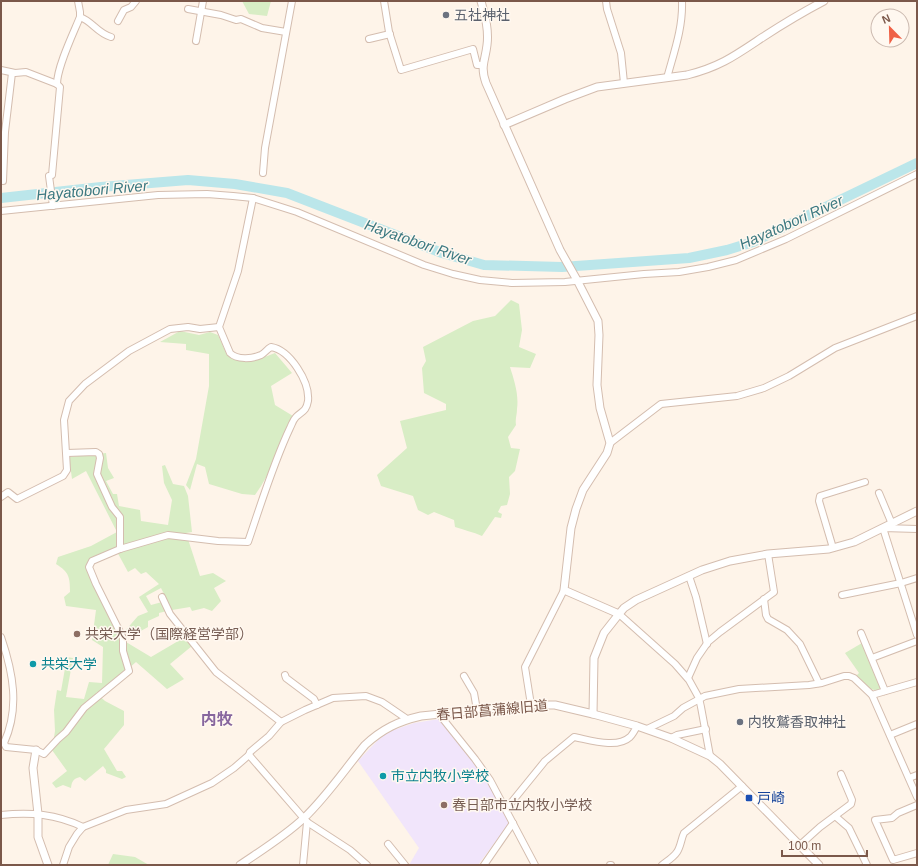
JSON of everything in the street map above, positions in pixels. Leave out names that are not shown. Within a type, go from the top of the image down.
[{"type":"street","points":[[53,206],[51,175],[60,86],[57,84],[57,78],[80,17],[78,1]]},
{"type":"street","points":[[118,21],[124,10],[131,7],[136,1]]},
{"type":"street","points":[[196,41],[203,1]]},
{"type":"street","points":[[263,173],[266,141],[292,1]]},
{"type":"street","points":[[384,1],[390,34],[400,70],[472,49],[477,65],[482,65]]},
{"type":"street","points":[[481,1],[487,28],[487,46],[482,65],[486,83],[560,250],[598,321],[599,335],[597,385],[600,408],[610,443],[607,453],[583,490],[576,509],[571,528],[564,590],[525,667],[531,704]]},
{"type":"street","points":[[606,1],[621,53],[624,83]]},
{"type":"street","points":[[667,78],[679,37],[683,15],[682,1]]},
{"type":"street","points":[[504,125],[597,87],[687,75],[721,64],[792,18],[824,1]]},
{"type":"street","points":[[188,9],[236,20],[241,19],[262,28],[286,32]]},
{"type":"street","points":[[80,17],[86,19],[103,35],[111,37]]},
{"type":"street","points":[[369,39],[390,34]]},
{"type":"street","points":[[1,70],[26,72],[57,84]]},
{"type":"street","points":[[2,180],[6,118],[12,72]]},
{"type":"street","points":[[1,211],[158,195],[207,194],[253,198],[297,212],[424,265],[453,274],[480,280],[512,283],[565,282],[679,272],[736,260],[786,239],[917,174]]},
{"type":"street","points":[[1,637],[10,670],[14,711],[4,736],[4,743],[6,747],[36,750],[44,754],[66,732],[84,708],[129,670],[123,651],[123,638],[88,567],[92,561],[120,549],[168,535],[218,541],[248,542],[278,455],[294,420],[305,410],[308,400],[304,381],[294,363],[281,351],[271,347],[262,354],[249,359],[232,356],[219,327],[238,271],[253,198]]},
{"type":"street","points":[[610,443],[661,404],[737,396],[764,388],[789,376],[835,348],[917,316]]},
{"type":"street","points":[[1,497],[8,492],[17,499],[63,476],[67,470],[64,420],[69,401],[85,384],[129,352],[170,329],[188,327],[200,329],[219,327]]},
{"type":"street","points":[[67,453],[96,452],[99,454],[100,458],[97,474],[112,507],[120,518],[120,549]]},
{"type":"street","points":[[833,548],[819,501],[820,496],[866,482]]},
{"type":"street","points":[[879,493],[892,524]]},
{"type":"street","points":[[593,714],[594,658],[604,633],[624,608],[636,600],[719,563],[768,554],[833,548],[854,542],[917,511]]},
{"type":"street","points":[[883,528],[917,529]]},
{"type":"street","points":[[883,528],[901,583],[914,613],[917,635]]},
{"type":"street","points":[[688,678],[697,658],[707,644],[720,632],[774,592],[768,554]]},
{"type":"street","points":[[689,576],[696,597],[707,644]]},
{"type":"street","points":[[842,595],[901,583],[917,578]]},
{"type":"street","points":[[564,590],[619,614],[675,664],[688,678],[699,698],[710,756]]},
{"type":"street","points":[[162,597],[170,614],[216,672],[281,722]]},
{"type":"street","points":[[764,600],[768,619],[787,630],[800,644],[819,683]]},
{"type":"street","points":[[861,633],[885,691]]},
{"type":"street","points":[[872,658],[917,641]]},
{"type":"street","points":[[285,675],[286,678],[314,699],[317,705]]},
{"type":"street","points":[[464,676],[474,693],[477,710]]},
{"type":"street","points":[[647,730],[674,716],[683,708],[699,698],[720,692],[739,689],[819,683],[849,676],[854,678],[872,695],[917,798]]},
{"type":"street","points":[[872,695],[917,682]]},
{"type":"street","points":[[63,865],[73,840],[83,827],[126,810],[166,804],[212,783],[249,756],[250,752],[269,736],[281,722],[333,698],[366,696],[382,702],[407,719]]},
{"type":"street","name":"春日部菖蒲線旧道","points":[[240,865],[305,820],[369,741],[390,726],[407,719],[439,714],[531,704],[555,705],[637,726],[671,738],[710,756],[728,771],[819,865]]},
{"type":"street","points":[[439,714],[490,780],[535,865]]},
{"type":"street","points":[[890,736],[917,724]]},
{"type":"street","points":[[506,809],[545,761],[574,737],[614,744],[624,741],[630,737],[637,726]]},
{"type":"street","points":[[671,738],[677,735],[706,729]]},
{"type":"street","points":[[36,750],[33,768],[38,814],[38,837],[48,865]]},
{"type":"street","points":[[249,756],[305,820],[350,850],[367,865]]},
{"type":"street","points":[[800,845],[851,804],[852,800],[841,774]]},
{"type":"street","points":[[909,778],[917,775]]},
{"type":"street","points":[[662,865],[672,858],[678,851],[681,838],[684,833],[742,786]]},
{"type":"street","points":[[917,805],[898,812],[892,818],[875,820],[893,860],[917,853]]},
{"type":"street","points":[[1,816],[16,813],[57,816],[83,827]]},
{"type":"street","points":[[835,816],[849,828],[867,865]]},
{"type":"street","points":[[303,865],[305,820]]},
{"type":"street","points":[[484,865],[513,823]]},
{"type":"street","points":[[388,844],[405,865]]},
{"type":"shaded area","name":"春日部市立内牧小学校","points":[[439,719],[475,764],[491,788],[509,821],[508,825],[478,865],[409,865],[419,848],[358,761],[388,732],[414,723]]},
{"type":"green space","points":[[242,1],[271,1],[267,16],[249,14]]},
{"type":"green space","points":[[511,300],[519,304],[522,330],[519,347],[536,354],[530,368],[510,367],[516,387],[517,403],[516,425],[508,437],[511,448],[520,449],[515,471],[509,477],[510,494],[507,505],[501,506],[498,512],[502,514],[501,518],[495,517],[482,536],[455,527],[454,520],[434,512],[428,515],[418,510],[413,496],[381,486],[377,475],[407,448],[400,421],[446,410],[446,404],[424,393],[422,368],[426,361],[423,347],[473,321],[495,316]]},
{"type":"green space","points":[[180,331],[199,335],[210,332],[218,335],[227,355],[257,360],[275,353],[292,373],[271,386],[275,405],[293,416],[272,466],[255,495],[242,494],[209,484],[205,467],[197,464],[190,490],[186,485],[196,459],[209,386],[209,354],[186,350],[186,344],[160,342]]},
{"type":"green space","points":[[106,453],[108,468],[114,478],[106,481],[113,494],[117,494],[119,506],[140,510],[141,521],[168,525],[172,500],[164,483],[162,466],[165,465],[173,484],[184,486],[188,496],[192,532],[186,533],[200,576],[213,573],[226,581],[214,588],[221,601],[212,611],[204,608],[192,611],[190,607],[172,610],[161,588],[146,596],[151,605],[162,602],[167,611],[159,613],[159,616],[148,621],[148,627],[130,637],[125,631],[138,616],[148,612],[139,597],[159,584],[146,572],[141,574],[135,568],[128,572],[115,548],[97,555],[86,565],[121,639],[151,657],[185,637],[192,646],[170,664],[184,679],[167,689],[136,662],[108,686],[96,693],[105,701],[124,711],[124,725],[104,749],[117,771],[122,771],[126,777],[122,779],[106,773],[103,766],[85,781],[80,777],[74,780],[71,788],[63,785],[56,788],[52,783],[67,771],[52,750],[55,731],[54,710],[57,690],[61,691],[67,657],[73,658],[66,697],[84,699],[89,682],[102,683],[103,647],[92,640],[96,610],[66,606],[64,597],[70,592],[70,582],[66,572],[56,564],[58,557],[91,546],[117,532],[86,471],[72,479],[69,457]]},
{"type":"green space","points":[[862,643],[881,688],[878,691],[867,688],[856,676],[859,673],[845,653]]},
{"type":"green space","points":[[113,854],[135,857],[149,865],[108,865]]},
{"type":"waterway","name":"Hayatobori River","points":[[1,198],[101,187],[188,180],[235,184],[287,193],[442,253],[484,265],[562,267],[689,258],[727,250],[753,242],[917,163]]},
{"type":"place","name":"五社神社","points":[[446,15]]},
{"type":"place","name":"共栄大学（国際経営学部）","points":[[77,634]]},
{"type":"place","name":"共栄大学","points":[[33,664]]},
{"type":"place","name":"内牧鷲香取神社","points":[[740,722]]},
{"type":"place","name":"市立内牧小学校","points":[[383,776]]},
{"type":"place","name":"戸崎","points":[[749,798]]},
{"type":"place","name":"春日部市立内牧小学校","points":[[444,805]]},
{"type":"district","name":"内牧","points":[[217,719]]}]
